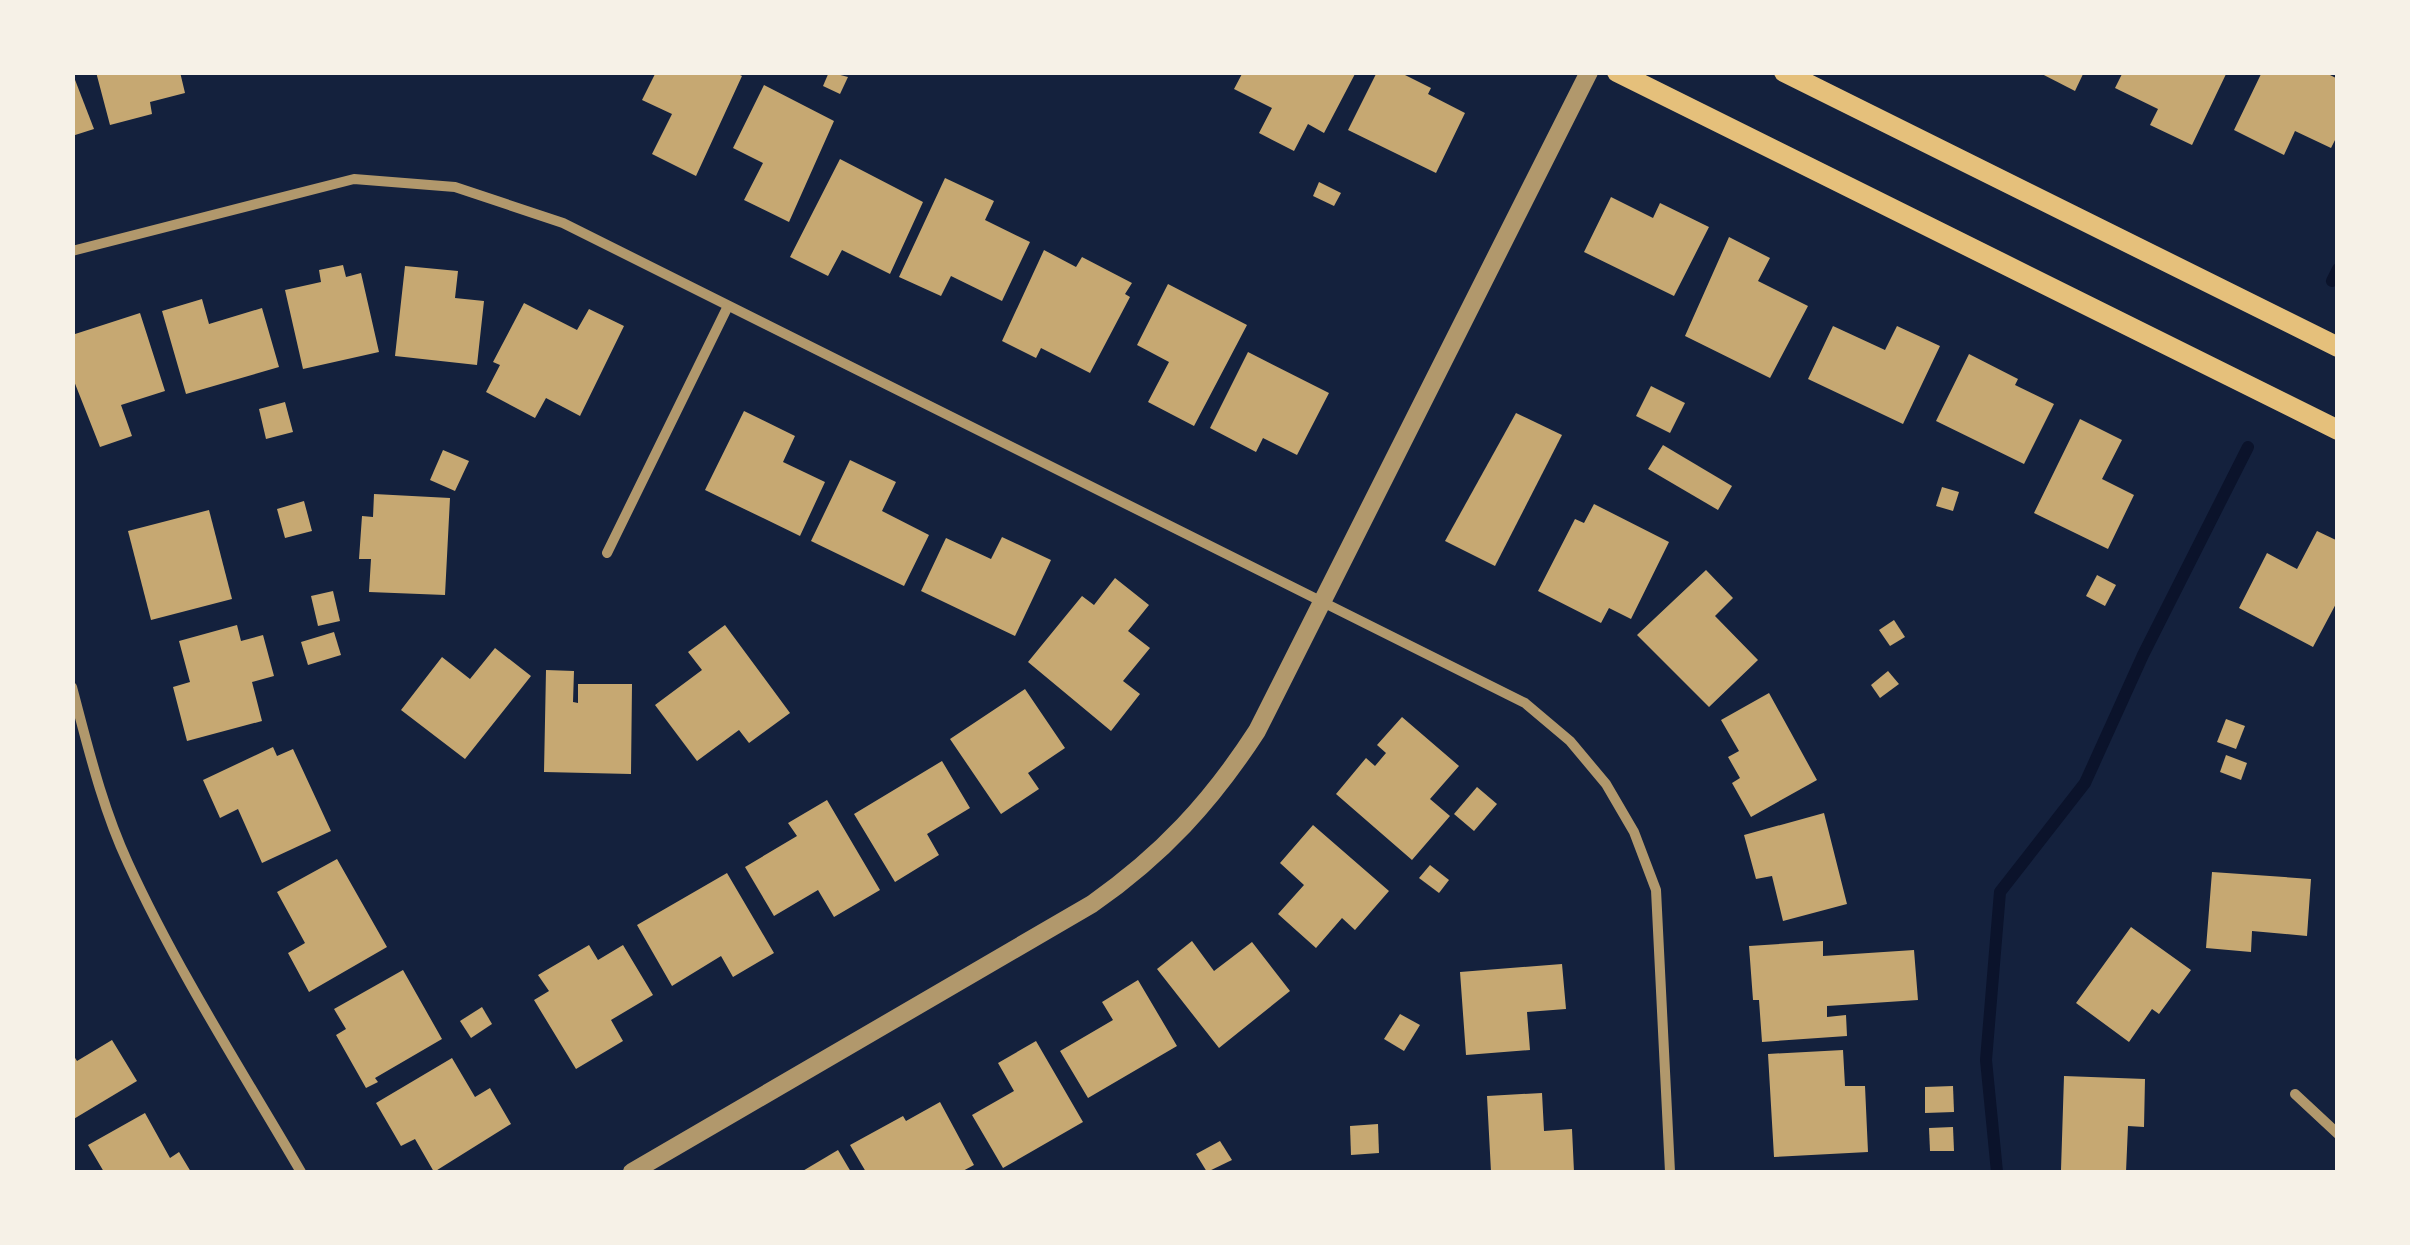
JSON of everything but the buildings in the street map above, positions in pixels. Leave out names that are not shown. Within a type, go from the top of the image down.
[{"type":"main road","points":[[1617,72],[2338,430]]},
{"type":"main road","points":[[1784,72],[2338,347]]},
{"type":"street","points":[[632,1172],[1092,904],[1140,870],[1182,832],[1220,789],[1257,731],[1325,603],[1589,72]]},
{"type":"street","points":[[72,251],[354,179],[407,180],[509,202],[563,222],[1526,704],[1570,742],[1622,808],[1656,890],[1670,1172]]},
{"type":"street","points":[[606,553],[728,306]]},
{"type":"street","points":[[72,687],[96,779],[126,861],[165,937],[301,1172]]},
{"type":"street","points":[[2294,1094],[2338,1134]]},
{"type":"waterway","points":[[2332,281],[2338,269]]},
{"type":"waterway","points":[[1997,1172],[1986,1060],[2000,892],[2085,783],[2143,655],[2248,447]]}]
